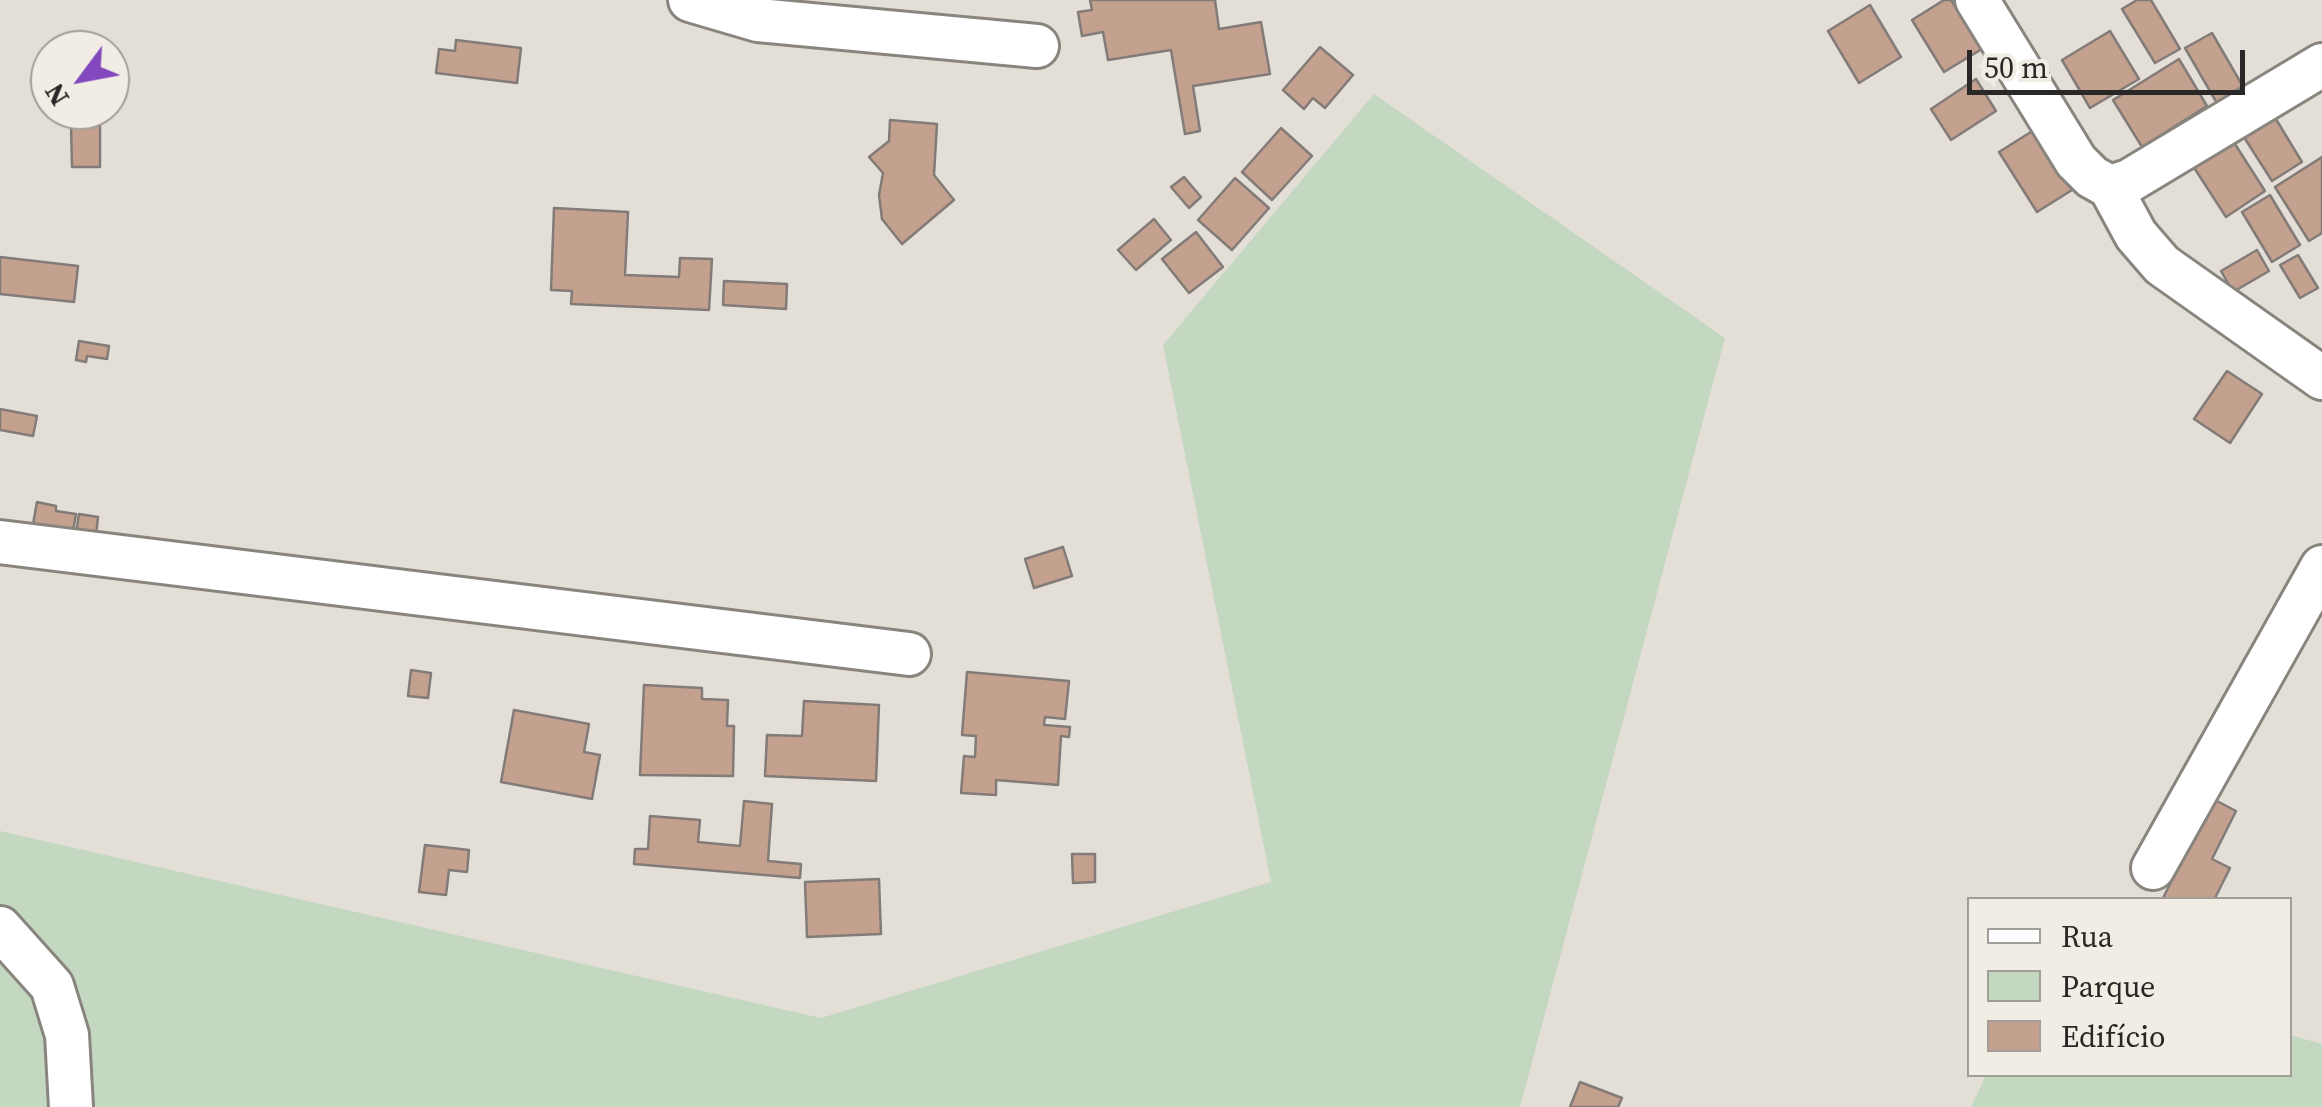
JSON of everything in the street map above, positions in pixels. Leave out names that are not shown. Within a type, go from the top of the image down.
[{"type":"street","points":[[690,0],[758,20],[1037,46]]},
{"type":"street","points":[[1977,0],[2076,161],[2110,187],[2136,235],[2162,265],[2322,378]]},
{"type":"street","points":[[2110,187],[2129,181],[2322,64]]},
{"type":"street","points":[[0,542],[909,654]]},
{"type":"street","points":[[2153,868],[2322,567]]},
{"type":"street","points":[[0,928],[52,986],[66,1036],[71,1107]]},
{"type":"green space","points":[[1374,94],[1725,338],[1520,1107],[0,1107],[0,831],[821,1018],[1271,882],[1163,345]]},
{"type":"green space","points":[[2292,1036],[2322,1044],[2322,1107],[1971,1107],[1985,1077],[2292,1077]]},
{"type":"building","points":[[1090,0],[1215,0],[1219,29],[1261,22],[1270,74],[1193,86],[1200,131],[1185,134],[1171,50],[1108,60],[1103,32],[1082,36],[1078,12],[1092,10]]},
{"type":"building","points":[[1944,0],[1951,0],[1982,49],[1944,72],[1912,20]]},
{"type":"building","points":[[2137,0],[2151,0],[2180,49],[2155,63],[2122,9]]},
{"type":"building","points":[[1870,5],[1901,57],[1859,83],[1828,31]]},
{"type":"building","points":[[2110,31],[2139,79],[2090,108],[2062,60]]},
{"type":"building","points":[[2212,33],[2245,90],[2218,105],[2185,48]]},
{"type":"building","points":[[456,40],[521,48],[517,83],[436,73],[439,49],[455,51]]},
{"type":"building","points":[[1320,47],[1353,75],[1325,108],[1313,98],[1304,109],[1283,90]]},
{"type":"building","points":[[2179,59],[2207,106],[2142,147],[2113,100]]},
{"type":"building","points":[[1976,79],[1996,111],[1951,140],[1931,109]]},
{"type":"building","points":[[2271,111],[2302,162],[2272,181],[2240,131]]},
{"type":"building","points":[[890,120],[937,124],[934,175],[954,200],[902,244],[882,219],[879,195],[883,173],[869,157],[889,141]]},
{"type":"building","points":[[1281,128],[1312,156],[1272,200],[1242,172]]},
{"type":"building","points":[[71,130],[100,130],[100,167],[72,167]]},
{"type":"building","points":[[2034,130],[2072,190],[2037,212],[1999,152]]},
{"type":"building","points":[[2233,141],[2265,191],[2226,217],[2193,166]]},
{"type":"building","points":[[2322,157],[2322,233],[2309,241],[2275,187]]},
{"type":"building","points":[[1184,177],[1201,197],[1189,208],[1171,187]]},
{"type":"building","points":[[1235,178],[1269,208],[1232,250],[1198,220]]},
{"type":"building","points":[[2270,195],[2300,245],[2272,262],[2242,212]]},
{"type":"building","points":[[554,208],[628,212],[625,275],[679,277],[680,258],[712,259],[709,310],[571,304],[572,291],[551,290]]},
{"type":"building","points":[[1154,219],[1171,240],[1136,270],[1118,250]]},
{"type":"building","points":[[1196,232],[1223,267],[1189,293],[1162,259]]},
{"type":"building","points":[[2257,250],[2269,271],[2233,292],[2221,271]]},
{"type":"building","points":[[2298,255],[2318,288],[2300,298],[2280,265]]},
{"type":"building","points":[[0,257],[78,266],[74,302],[0,294]]},
{"type":"building","points":[[724,281],[787,284],[786,309],[723,305]]},
{"type":"building","points":[[79,341],[109,346],[107,359],[87,356],[86,362],[76,360]]},
{"type":"building","points":[[2227,371],[2262,394],[2230,443],[2194,419]]},
{"type":"building","points":[[0,409],[37,416],[33,436],[0,430]]},
{"type":"building","points":[[37,502],[56,506],[56,511],[76,514],[72,537],[32,530]]},
{"type":"building","points":[[79,514],[98,517],[96,536],[76,533]]},
{"type":"building","points":[[1063,547],[1072,576],[1034,588],[1025,559]]},
{"type":"building","points":[[411,670],[431,673],[428,698],[408,696]]},
{"type":"building","points":[[967,672],[1069,681],[1065,719],[1045,717],[1044,725],[1070,727],[1069,737],[1061,736],[1058,785],[996,780],[996,795],[961,793],[964,756],[975,757],[976,736],[962,735]]},
{"type":"building","points":[[644,685],[702,688],[702,699],[728,700],[727,726],[734,726],[733,776],[640,775]]},
{"type":"building","points":[[804,701],[879,705],[876,781],[765,776],[767,735],[802,736]]},
{"type":"building","points":[[514,710],[589,724],[584,752],[600,755],[592,799],[501,782]]},
{"type":"building","points":[[2213,799],[2236,811],[2212,859],[2230,868],[2216,897],[2164,897]]},
{"type":"building","points":[[744,801],[772,804],[768,861],[801,864],[800,878],[634,864],[635,849],[648,849],[650,816],[700,820],[698,842],[740,846]]},
{"type":"building","points":[[425,845],[469,850],[467,872],[449,870],[446,895],[419,892]]},
{"type":"building","points":[[1072,854],[1095,854],[1095,882],[1073,883]]},
{"type":"building","points":[[879,879],[881,934],[807,937],[805,882]]},
{"type":"building","points":[[1580,1082],[1622,1098],[1618,1107],[1570,1107]]}]
